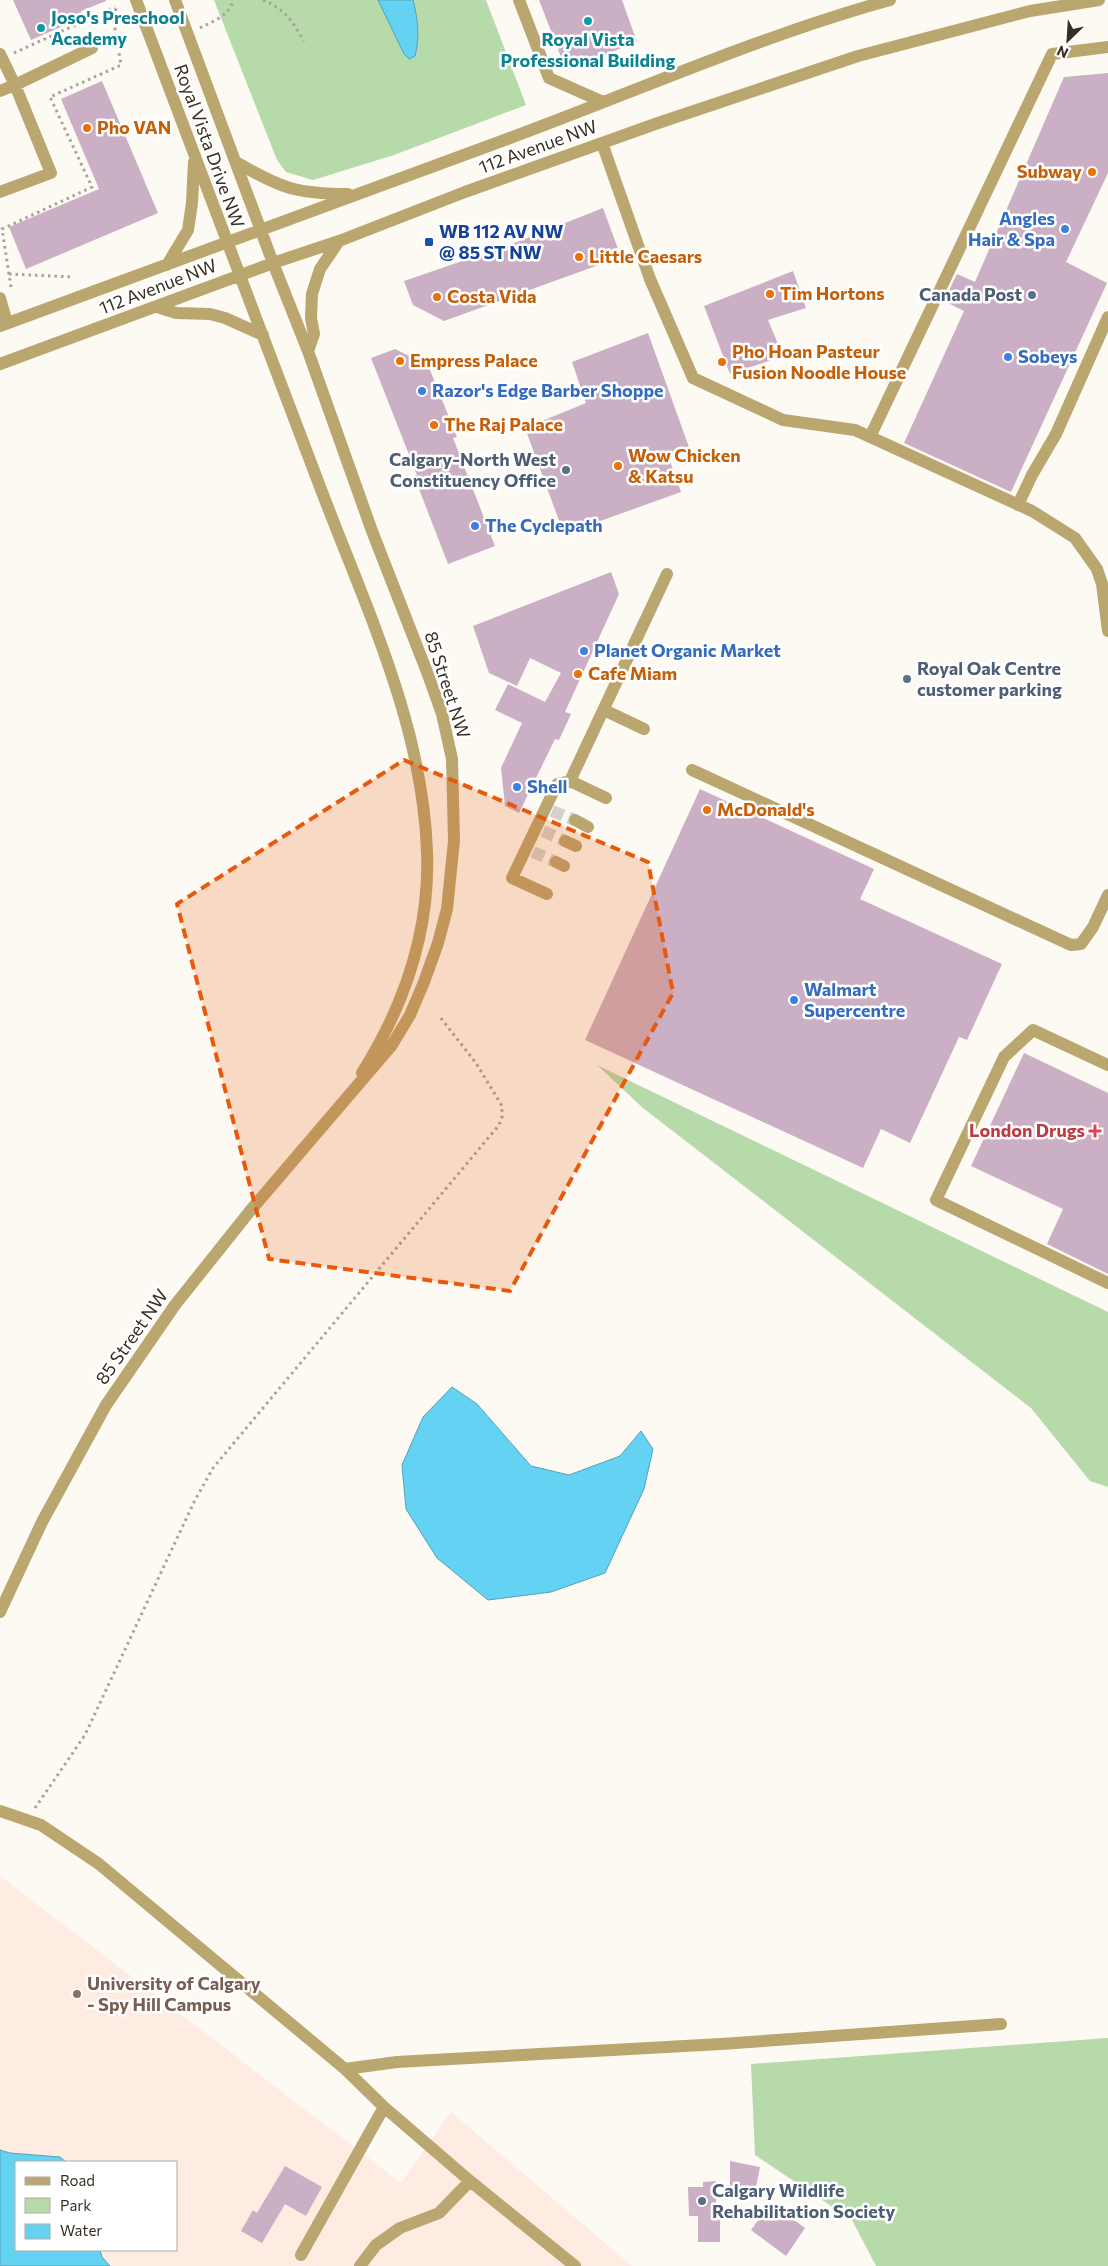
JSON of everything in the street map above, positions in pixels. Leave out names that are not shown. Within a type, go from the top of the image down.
[{"type":"street","name":"Royal Vista Drive NW","points":[[136,0],[239,276]]},
{"type":"street","name":"Royal Vista Drive NW","points":[[175,0],[273,263]]},
{"type":"street","points":[[519,0],[549,78],[603,102]]},
{"type":"street","name":"112 Avenue NW","points":[[4,325],[260,229],[512,138],[798,28],[890,0]]},
{"type":"street","name":"112 Avenue NW","points":[[0,364],[602,143],[900,43],[1030,11],[1099,0]]},
{"type":"street","points":[[870,438],[1052,54],[1108,47]]},
{"type":"street","points":[[0,91],[92,48]]},
{"type":"street","points":[[0,192],[51,173],[1,56]]},
{"type":"street","points":[[602,143],[650,278],[693,378],[783,420],[855,430],[1018,505],[1075,538],[1097,570],[1102,584],[1108,631]]},
{"type":"street","points":[[167,265],[188,230],[192,203],[194,157]]},
{"type":"street","points":[[236,162],[269,180],[297,191],[314,194],[356,194]]},
{"type":"street","points":[[308,351],[314,334],[311,318],[312,294],[320,270],[339,241]]},
{"type":"street","name":"85 Street NW","points":[[0,1612],[42,1522],[106,1405],[175,1305],[250,1211],[392,1046],[410,1014],[424,982],[447,908],[454,841],[455,802],[452,759],[442,714],[372,531],[308,351],[273,263]]},
{"type":"street","name":"85 Street NW","points":[[239,276],[263,335],[400,701],[414,751],[422,796],[427,852],[427,890],[417,954],[389,1025],[364,1071],[337,1110]]},
{"type":"street","points":[[4,325],[6,295]]},
{"type":"street","points":[[157,307],[176,313],[210,314],[225,318],[263,335]]},
{"type":"street","points":[[1018,505],[1032,475],[1056,434],[1108,317]]},
{"type":"street","points":[[570,781],[667,574]]},
{"type":"street","points":[[604,710],[644,729]]},
{"type":"street","points":[[692,770],[1071,945],[1081,944],[1093,928],[1108,895]]},
{"type":"street","points":[[546,894],[512,878],[530,851],[549,809],[557,784],[570,781],[606,798]]},
{"type":"street","points":[[575,820],[588,827]]},
{"type":"street","points":[[1108,1065],[1033,1030],[1004,1057],[936,1200],[1108,1283]]},
{"type":"street","points":[[0,1811],[41,1825],[99,1864],[345,2068],[384,2107],[470,2181],[575,2266]]},
{"type":"street","points":[[345,2068],[397,2062],[711,2044],[1001,2024]]},
{"type":"street","points":[[301,2255],[384,2107]]},
{"type":"street","points":[[360,2266],[376,2245],[400,2228],[439,2213],[470,2181]]},
{"type":"path","points":[[188,34],[225,15],[232,8],[233,0]]},
{"type":"path","points":[[263,0],[280,8],[291,20],[304,41]]},
{"type":"path","points":[[1,56],[116,7],[114,22],[122,65],[50,97],[92,187],[2,229],[9,274],[6,295]]},
{"type":"path","points":[[9,274],[74,277]]},
{"type":"path","points":[[26,1819],[85,1735],[194,1502],[213,1468],[499,1125],[502,1117],[502,1106],[476,1063],[440,1017]]},
{"type":"highlighted area","points":[[404,760],[648,862],[673,993],[510,1291],[269,1259],[177,904]]},
{"type":"shaded area","name":"University of Calgary - Spy Hill Campus","points":[[0,1876],[401,2183],[451,2112],[632,2266],[0,2266]]},
{"type":"green space","points":[[214,0],[486,0],[526,105],[394,155],[313,180],[286,172],[277,160]]},
{"type":"green space","points":[[597,1065],[1108,1312],[1108,1487],[1090,1481],[1031,1408],[643,1108]]},
{"type":"green space","points":[[1108,2038],[1108,2266],[876,2266],[852,2220],[755,2155],[751,2064]]},
{"type":"water","points":[[378,0],[413,0],[418,28],[415,56],[409,59],[404,54]]},
{"type":"water","points":[[452,1387],[477,1404],[531,1466],[569,1475],[620,1456],[641,1431],[653,1449],[644,1489],[605,1573],[551,1592],[488,1600],[437,1558],[406,1509],[402,1465],[423,1417]]},
{"type":"water","points":[[0,2150],[10,2153],[60,2157],[65,2161],[15,2161],[15,2251],[100,2251],[102,2257],[110,2266],[0,2266]]},
{"type":"building","name":"Joso's Preschool Academy","points":[[13,0],[106,1],[81,11],[84,17],[31,40]]},
{"type":"building","name":"Royal Vista Professional Building","points":[[539,0],[622,0],[637,42],[566,70]]},
{"type":"building","name":"Sobeys","points":[[1108,73],[1108,173],[1066,262],[1107,283],[1011,492],[904,443],[964,311],[944,301],[957,274],[975,282],[1064,77]]},
{"type":"building","points":[[102,81],[158,213],[26,269],[9,227],[99,189],[61,99]]},
{"type":"building","points":[[603,208],[621,257],[444,321],[413,305],[404,281],[512,244]]},
{"type":"building","points":[[793,271],[806,308],[768,320],[783,356],[730,374],[704,306]]},
{"type":"building","points":[[648,333],[690,450],[669,458],[681,492],[564,534],[525,428],[586,403],[572,362]]},
{"type":"building","points":[[395,349],[428,365],[457,437],[453,438],[495,546],[448,564],[414,476],[417,475],[371,358]]},
{"type":"building","points":[[611,572],[619,594],[565,712],[571,714],[559,740],[555,739],[519,813],[505,806],[501,768],[522,723],[495,710],[508,684],[545,702],[561,673],[530,658],[517,686],[489,673],[473,626]]},
{"type":"building","name":"Walmart Supercentre","points":[[700,789],[874,869],[860,899],[1002,964],[967,1040],[959,1037],[910,1143],[881,1129],[863,1168],[585,1040]]},
{"type":"building","points":[[1024,1053],[1108,1093],[1108,1274],[1047,1244],[1063,1209],[971,1166]]},
{"type":"building","points":[[730,2161],[760,2167],[756,2187],[730,2186]]},
{"type":"building","points":[[285,2166],[322,2187],[306,2216],[285,2204],[262,2243],[241,2231],[253,2210],[257,2213]]},
{"type":"building","name":"Calgary Wildlife Rehabilitation Society","points":[[716,2181],[716,2216],[720,2216],[720,2242],[698,2242],[698,2216],[689,2216],[688,2187],[703,2187],[703,2182]]},
{"type":"building","points":[[771,2203],[805,2228],[786,2256],[751,2230]]},
{"type":"tunnel","points":[[552,811],[575,820]]},
{"type":"tunnel","points":[[543,831],[565,841]]},
{"type":"tunnel","points":[[533,852],[556,862]]},
{"type":"place","name":"Royal Vista Professional Building","points":[[588,21]]},
{"type":"place","name":"Joso's Preschool Academy","points":[[41,28]]},
{"type":"place","name":"Pho VAN","points":[[87,128]]},
{"type":"place","name":"Subway","points":[[1092,172]]},
{"type":"place","name":"Angles Hair & Spa","points":[[1065,229]]},
{"type":"place","name":"WB 112 AV NW @ 85 ST NW","points":[[429,242]]},
{"type":"place","name":"Little Caesars","points":[[579,257]]},
{"type":"place","name":"Tim Hortons","points":[[770,294]]},
{"type":"place","name":"Canada Post","points":[[1032,295]]},
{"type":"place","name":"Costa Vida","points":[[437,297]]},
{"type":"place","name":"Sobeys","points":[[1008,357]]},
{"type":"place","name":"Empress Palace","points":[[400,361]]},
{"type":"place","name":"Pho Hoan Pasteur Fusion Noodle House","points":[[722,362]]},
{"type":"place","name":"Razor's Edge Barber Shoppe","points":[[422,391]]},
{"type":"place","name":"The Raj Palace","points":[[434,425]]},
{"type":"place","name":"Wow Chicken & Katsu","points":[[618,466]]},
{"type":"place","name":"Calgary-North West Constituency Office","points":[[566,470]]},
{"type":"place","name":"The Cyclepath","points":[[475,526]]},
{"type":"place","name":"Planet Organic Market","points":[[584,651]]},
{"type":"place","name":"Cafe Miam","points":[[578,674]]},
{"type":"place","name":"Royal Oak Centre customer parking","points":[[907,679]]},
{"type":"place","name":"Shell","points":[[517,787]]},
{"type":"place","name":"McDonald's","points":[[707,810]]},
{"type":"place","name":"Walmart Supercentre","points":[[794,1000]]},
{"type":"place","name":"London Drugs","points":[[1095,1131]]},
{"type":"place","name":"University of Calgary - Spy Hill Campus","points":[[77,1994]]},
{"type":"place","name":"Calgary Wildlife Rehabilitation Society","points":[[702,2201]]}]
